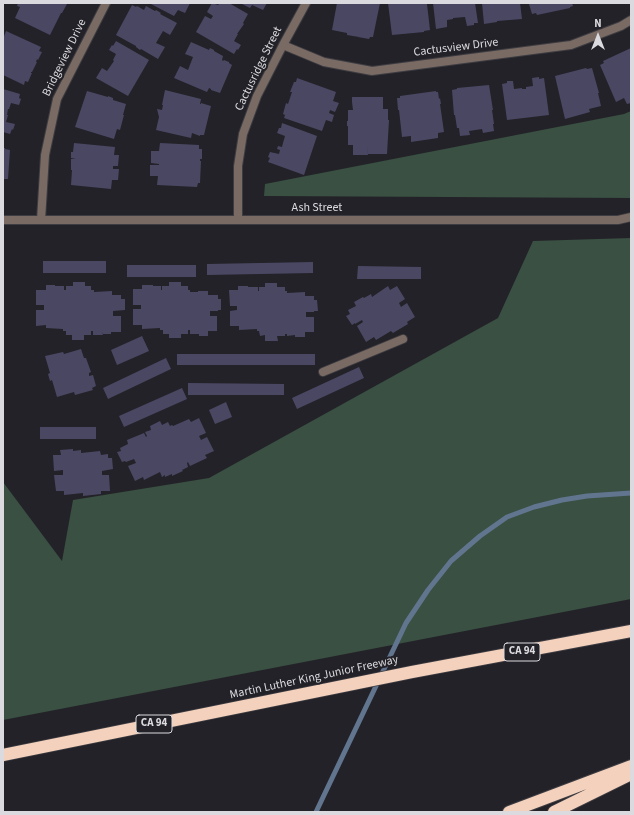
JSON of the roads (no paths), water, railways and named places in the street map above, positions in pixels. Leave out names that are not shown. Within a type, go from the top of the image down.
[{"type":"highway","points":[[521,652],[631,623]]},
{"type":"highway","name":"Martin Luther King Junior Freeway","points":[[3,755],[412,672],[631,631]]},
{"type":"highway","points":[[509,812],[631,766]]},
{"type":"highway","points":[[554,812],[631,774]]},
{"type":"street","name":"Bridgeview Drive","points":[[41,220],[45,155],[57,99],[106,3]]},
{"type":"street","name":"Cactusridge Street","points":[[238,220],[238,166],[243,134],[257,96],[306,3]]},
{"type":"street","name":"Cactusview Drive","points":[[283,45],[324,62],[372,71],[571,45],[621,26],[631,20]]},
{"type":"street","name":"Ash Street","points":[[3,220],[618,220],[631,217]]},
{"type":"street","points":[[323,372],[403,339]]},
{"type":"waterway","points":[[316,812],[406,623],[428,590],[451,561],[480,536],[507,517],[534,507],[562,500],[587,496],[631,493]]}]
